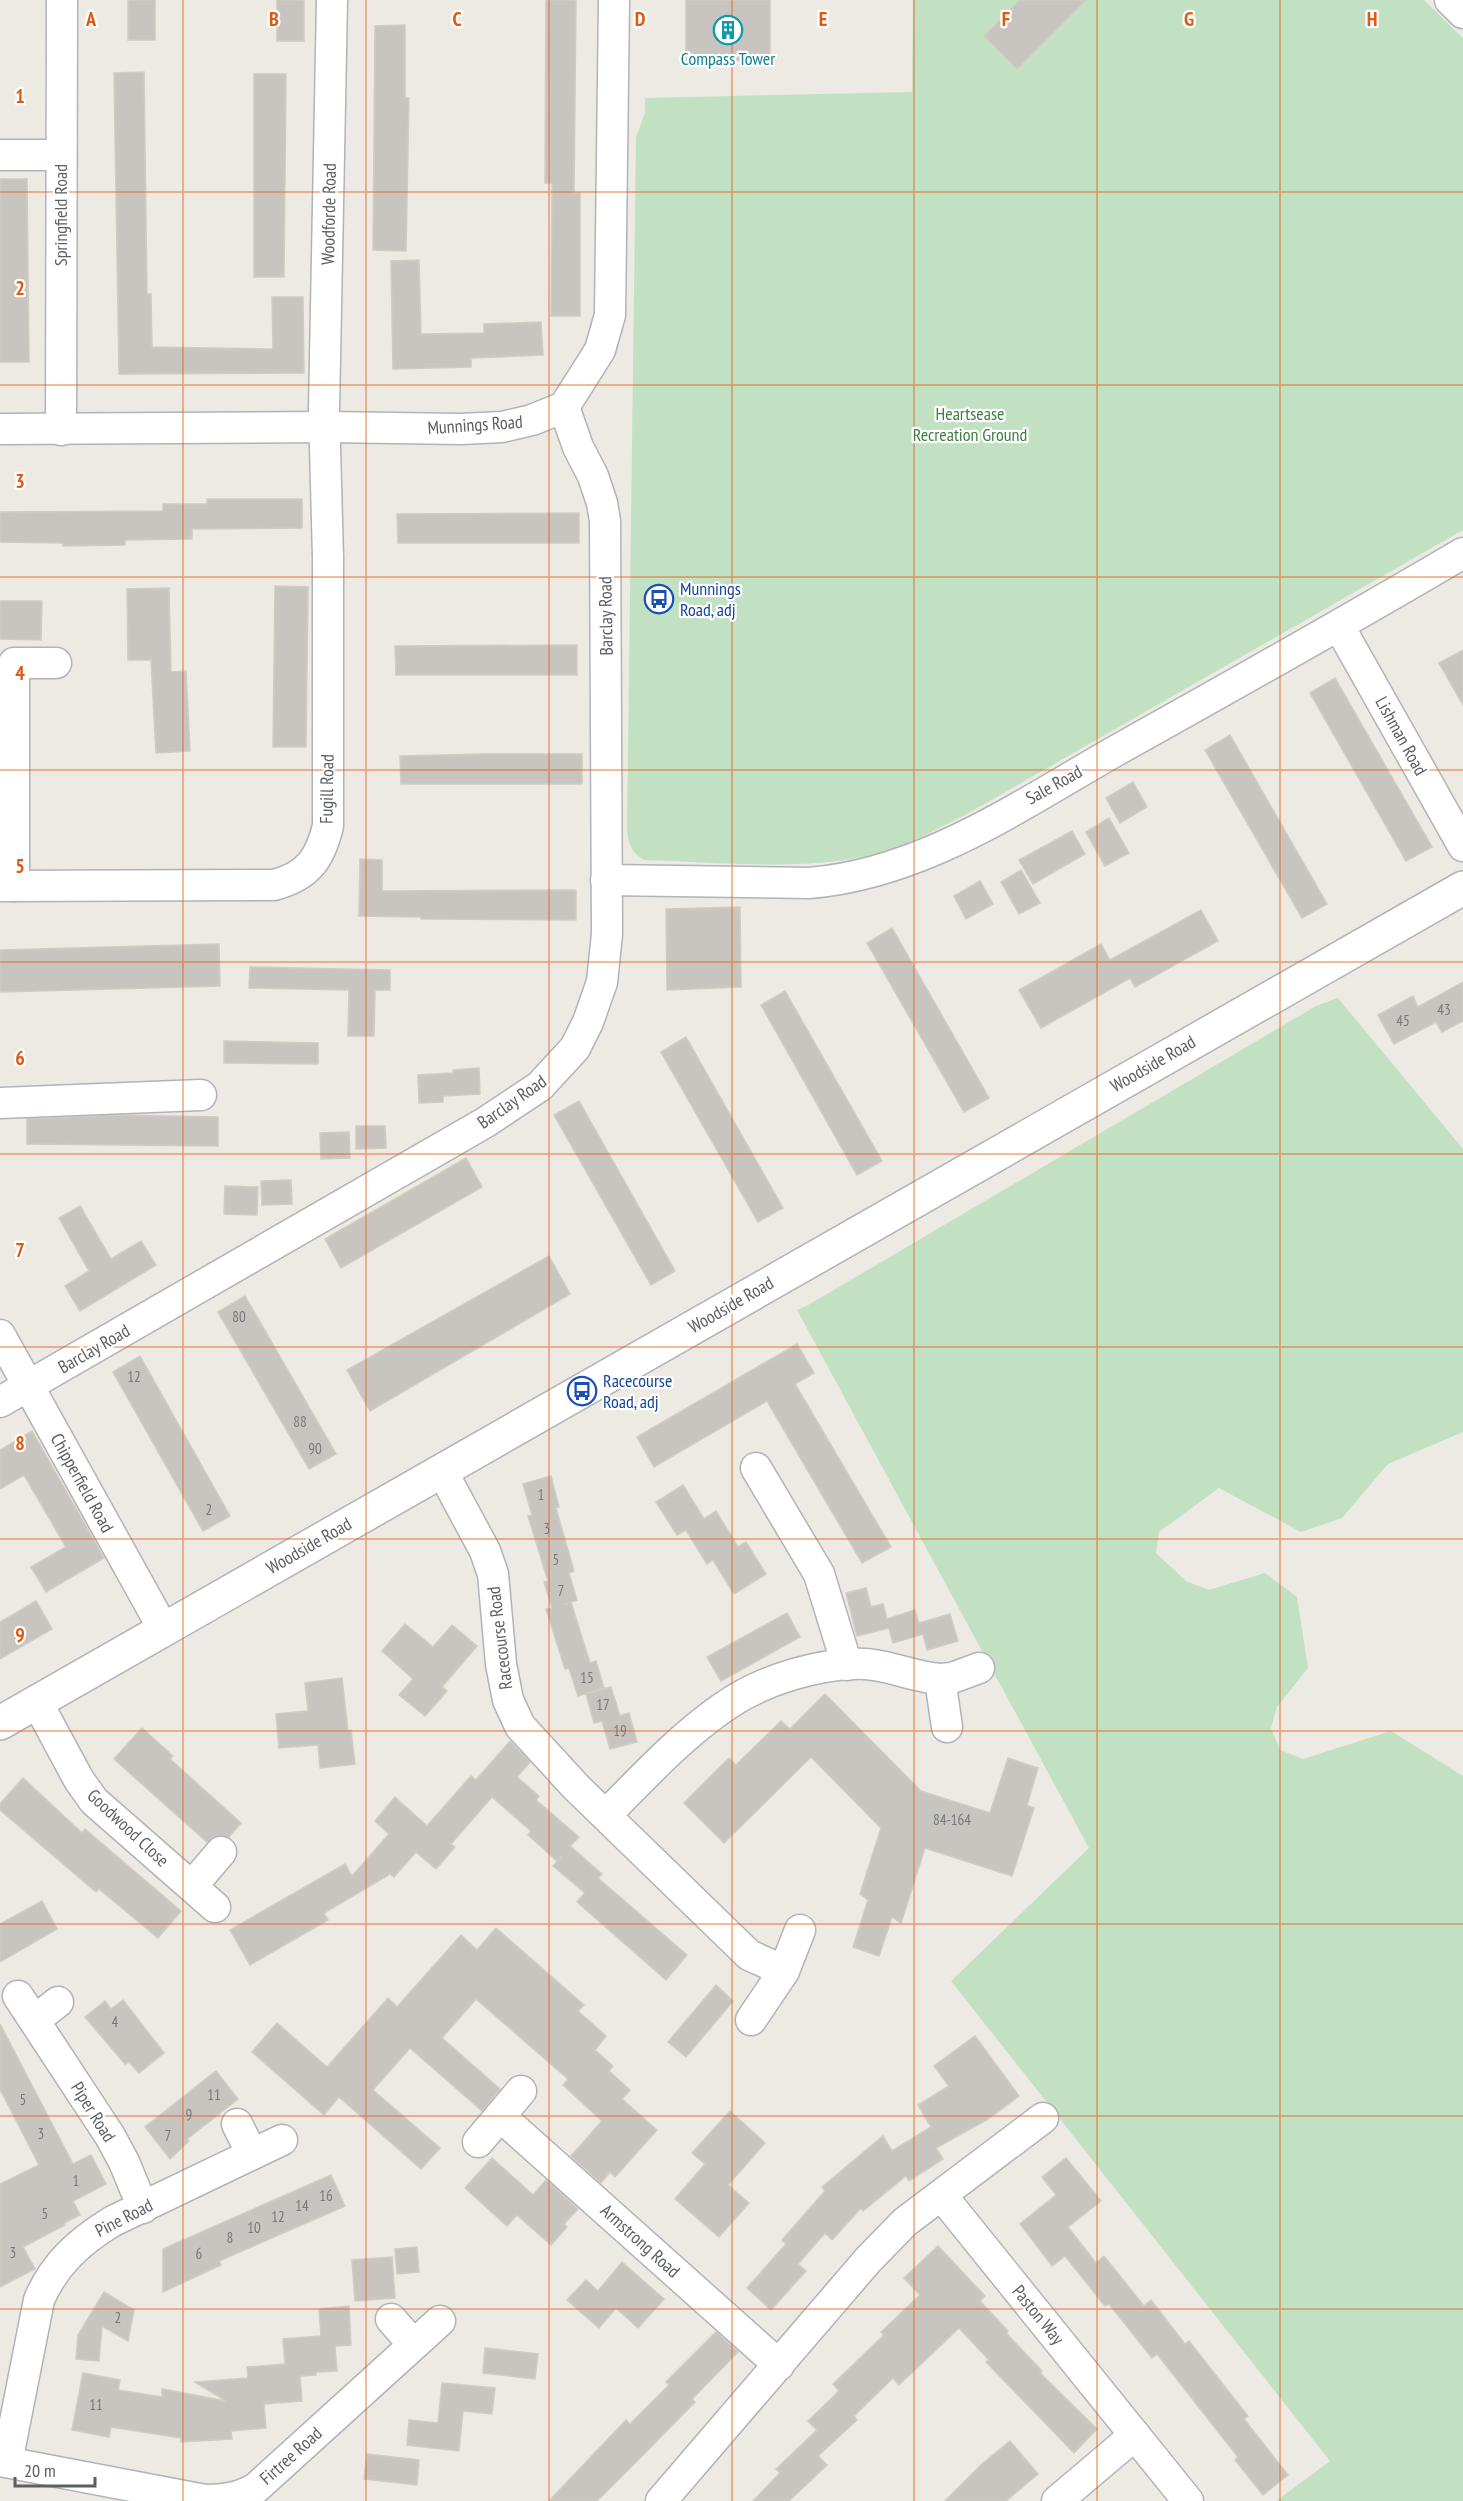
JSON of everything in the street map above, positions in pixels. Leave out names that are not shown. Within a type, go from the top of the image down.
[{"type":"street","name":"Springfield Road","points":[[61,430],[62,0]]},
{"type":"street","name":"Woodforde Road","points":[[326,427],[324,410],[332,0]]},
{"type":"street","points":[[564,407],[600,350],[610,315],[614,0]]},
{"type":"street","points":[[1450,0],[1463,13]]},
{"type":"street","points":[[0,155],[60,154]]},
{"type":"street","name":"Munnings Road","points":[[0,429],[326,427],[461,429],[502,427],[532,420],[564,407]]},
{"type":"street","name":"Barclay Road","points":[[0,1402],[486,1122],[540,1086],[575,1048],[588,1022],[602,982],[607,934],[605,521],[593,476],[578,447],[564,407]]},
{"type":"street","name":"Fugill Road","points":[[7,886],[274,885],[290,881],[303,873],[315,860],[323,846],[328,826],[326,427]]},
{"type":"street","name":"Sale Road","points":[[606,880],[809,883],[842,880],[915,860],[964,836],[1339,626],[1463,553]]},
{"type":"street","name":"Lishman Road","points":[[1339,626],[1463,846]]},
{"type":"street","points":[[7,886],[7,663],[56,663]]},
{"type":"street","name":"Woodside Road","points":[[0,1723],[1463,888]]},
{"type":"street","points":[[0,1102],[201,1095]]},
{"type":"street","name":"Chipperfield Road","points":[[0,1335],[164,1630]]},
{"type":"street","points":[[756,1468],[819,1574],[846,1665]]},
{"type":"street","name":"Racecourse Road","points":[[442,1471],[485,1551],[493,1575],[501,1664],[508,1700],[520,1726],[576,1787],[749,1955],[783,1971]]},
{"type":"street","points":[[606,1815],[689,1736],[736,1699],[775,1681],[813,1670],[855,1663],[940,1679],[952,1678],[979,1668]]},
{"type":"street","points":[[940,1679],[948,1727]]},
{"type":"street","name":"Goodwood Close","points":[[37,1702],[79,1780],[94,1801],[215,1907]]},
{"type":"street","points":[[192,1886],[220,1852]]},
{"type":"street","points":[[751,2020],[783,1971],[800,1930]]},
{"type":"street","name":"Piper Road","points":[[58,2002],[26,2008],[110,2136],[124,2162],[142,2208]]},
{"type":"street","points":[[478,2142],[521,2091]]},
{"type":"street","name":"Armstrong Road","points":[[500,2116],[780,2365]]},
{"type":"street","points":[[661,2501],[868,2260],[905,2222],[1043,2118]]},
{"type":"street","points":[[237,2124],[252,2154]]},
{"type":"street","name":"Pine Road","points":[[3,2461],[39,2300],[48,2280],[64,2259],[88,2236],[113,2221],[282,2139]]},
{"type":"street","name":"Paston Way","points":[[942,2196],[1188,2501]]},
{"type":"street","points":[[391,2319],[413,2344]]},
{"type":"street","name":"Firtree Road","points":[[3,2461],[205,2500],[241,2497],[256,2488],[440,2321]]},
{"type":"street","points":[[1058,2501],[1135,2434]]},
{"type":"green space","name":"Heartsease Recreation Ground","points":[[913,0],[1424,0],[1463,38],[1463,530],[965,815],[903,845],[843,860],[810,863],[742,864],[645,860],[636,854],[631,846],[627,827],[636,137],[645,113],[645,98],[912,92]]},
{"type":"green space","points":[[1338,998],[1463,1149],[1463,1432],[1388,1464],[1342,1518],[1301,1532],[1219,1488],[1159,1532],[1156,1553],[1186,1581],[1209,1590],[1265,1573],[1297,1597],[1308,1668],[1277,1707],[1271,1728],[1280,1750],[1303,1759],[1391,1731],[1463,1776],[1463,2501],[1276,2501],[1330,2461],[951,1981],[1089,1848],[797,1310],[1316,1006]]},
{"type":"building","points":[[128,0],[155,0],[155,40],[128,40]]},
{"type":"building","points":[[277,0],[304,0],[304,41],[277,41]]},
{"type":"building","points":[[546,0],[576,0],[574,193],[580,193],[580,316],[551,316],[552,183],[545,183]]},
{"type":"building","name":"Compass Tower","points":[[686,0],[770,0],[770,61],[686,60]]},
{"type":"building","points":[[1020,0],[1086,0],[1017,69],[984,36]]},
{"type":"building","points":[[405,25],[405,98],[409,98],[406,251],[373,250],[375,26]]},
{"type":"building","points":[[144,72],[147,294],[151,294],[152,347],[273,349],[272,297],[303,297],[304,373],[119,374],[114,73]]},
{"type":"building","points":[[254,74],[286,74],[284,277],[254,277]]},
{"type":"building","points":[[0,179],[27,179],[29,362],[0,362]]},
{"type":"building","points":[[419,260],[421,334],[484,333],[484,324],[541,322],[543,355],[471,358],[471,367],[393,369],[391,261]]},
{"type":"building","points":[[207,499],[302,499],[302,528],[192,529],[192,539],[125,540],[125,545],[63,546],[63,543],[0,542],[0,512],[163,511],[163,504],[207,504]]},
{"type":"building","points":[[579,513],[579,543],[398,543],[397,514]]},
{"type":"building","points":[[275,586],[308,587],[306,747],[273,747]]},
{"type":"building","points":[[169,588],[171,672],[186,671],[190,751],[156,753],[151,660],[128,660],[127,589]]},
{"type":"building","points":[[0,601],[42,601],[41,640],[0,639]]},
{"type":"building","points":[[577,645],[577,675],[396,675],[395,646]]},
{"type":"building","points":[[1463,650],[1463,705],[1439,663]]},
{"type":"building","points":[[1335,678],[1432,847],[1406,861],[1310,693]]},
{"type":"building","points":[[1230,735],[1327,904],[1302,918],[1205,750]]},
{"type":"building","points":[[582,754],[582,784],[401,784],[400,756]]},
{"type":"building","points":[[1133,782],[1147,807],[1120,823],[1106,798]]},
{"type":"building","points":[[1109,818],[1129,853],[1105,866],[1086,832]]},
{"type":"building","points":[[1072,831],[1085,854],[1033,884],[1019,860]]},
{"type":"building","points":[[360,859],[382,860],[382,891],[576,890],[576,920],[421,919],[421,917],[359,916]]},
{"type":"building","points":[[1021,870],[1040,903],[1019,914],[1001,882]]},
{"type":"building","points":[[980,881],[993,904],[966,919],[954,896]]},
{"type":"building","points":[[740,907],[741,987],[667,990],[666,909]]},
{"type":"building","points":[[1201,910],[1218,941],[1135,987],[1130,978],[1041,1028],[1019,990],[1101,944],[1110,960]]},
{"type":"building","points":[[892,928],[989,1098],[964,1112],[867,943]]},
{"type":"building","points":[[219,944],[220,986],[0,992],[0,950]]},
{"type":"building","points":[[250,967],[390,970],[390,990],[375,990],[374,1036],[348,1036],[349,990],[249,988]]},
{"type":"building","points":[[1463,982],[1463,1021],[1442,1032],[1436,1022],[1394,1044],[1378,1015],[1413,996],[1418,1007]]},
{"type":"building","points":[[785,991],[882,1161],[857,1175],[761,1005]]},
{"type":"building","points":[[686,1037],[783,1208],[758,1222],[661,1052]]},
{"type":"building","points":[[224,1041],[318,1043],[318,1064],[224,1063]]},
{"type":"building","points":[[479,1068],[480,1094],[443,1096],[443,1102],[419,1103],[418,1075],[453,1073],[453,1070]]},
{"type":"building","points":[[579,1101],[675,1271],[651,1285],[554,1115]]},
{"type":"building","points":[[120,1115],[218,1117],[218,1146],[27,1144],[27,1119]]},
{"type":"building","points":[[356,1126],[385,1126],[386,1148],[356,1149]]},
{"type":"building","points":[[349,1132],[350,1158],[321,1159],[320,1133]]},
{"type":"building","points":[[466,1158],[482,1187],[341,1268],[325,1239]]},
{"type":"building","points":[[291,1180],[292,1204],[262,1205],[261,1181]]},
{"type":"building","points":[[225,1186],[258,1187],[257,1215],[224,1214]]},
{"type":"building","points":[[80,1206],[111,1259],[141,1241],[156,1265],[80,1311],[65,1286],[89,1271],[59,1218]]},
{"type":"building","points":[[549,1256],[570,1294],[370,1411],[347,1370]]},
{"type":"building","points":[[245,1296],[336,1454],[309,1469],[218,1312]]},
{"type":"building","points":[[797,1344],[814,1373],[795,1384],[891,1547],[862,1563],[767,1401],[654,1467],[637,1437]]},
{"type":"building","points":[[140,1356],[230,1516],[203,1531],[113,1372]]},
{"type":"building","points":[[32,1431],[104,1558],[46,1592],[31,1567],[66,1547],[24,1475],[0,1489],[0,1450]]},
{"type":"building","points":[[551,1476],[559,1507],[556,1508],[574,1571],[569,1573],[577,1600],[571,1602],[590,1663],[596,1661],[604,1688],[578,1696],[569,1668],[565,1669],[546,1609],[552,1608],[544,1582],[548,1581],[528,1516],[532,1515],[523,1484]]},
{"type":"building","points":[[683,1485],[704,1519],[716,1511],[738,1547],[746,1542],[766,1574],[734,1594],[713,1560],[707,1564],[686,1530],[677,1535],[656,1502]]},
{"type":"building","points":[[866,1588],[871,1607],[883,1604],[887,1619],[915,1610],[919,1623],[950,1614],[958,1641],[927,1650],[923,1634],[893,1643],[889,1628],[857,1636],[846,1593]]},
{"type":"building","points":[[36,1601],[52,1629],[0,1659],[0,1622]]},
{"type":"building","points":[[787,1613],[800,1637],[721,1681],[707,1657]]},
{"type":"building","points":[[405,1624],[433,1647],[452,1625],[477,1646],[442,1687],[447,1691],[425,1716],[399,1695],[413,1679],[382,1651]]},
{"type":"building","points":[[342,1678],[348,1731],[351,1730],[355,1764],[320,1768],[318,1745],[279,1748],[276,1714],[308,1711],[305,1683]]},
{"type":"building","points":[[611,1687],[620,1716],[629,1713],[637,1742],[610,1749],[602,1721],[594,1723],[586,1694]]},
{"type":"building","points":[[825,1694],[921,1791],[990,1813],[1008,1758],[1038,1768],[1027,1805],[1034,1808],[1012,1876],[925,1848],[901,1923],[892,1917],[879,1956],[853,1947],[868,1900],[860,1894],[881,1828],[811,1757],[724,1843],[684,1803],[729,1758],[736,1765],[781,1721],[790,1729]]},
{"type":"building","points":[[142,1728],[173,1756],[170,1759],[241,1823],[229,1837],[216,1836],[207,1842],[114,1759]]},
{"type":"building","points":[[510,1741],[530,1762],[517,1777],[539,1796],[536,1800],[579,1837],[570,1846],[602,1874],[598,1878],[687,1955],[666,1980],[577,1902],[585,1893],[553,1866],[562,1856],[557,1861],[528,1835],[531,1831],[492,1797],[451,1844],[455,1847],[436,1869],[416,1852],[394,1877],[390,1874],[324,1913],[328,1920],[250,1965],[230,1930],[345,1864],[352,1876],[389,1834],[375,1821],[395,1797],[427,1826],[471,1776],[476,1780]]},
{"type":"building","points":[[23,1778],[82,1833],[85,1829],[181,1911],[158,1938],[99,1889],[96,1892],[0,1810],[0,1804]]},
{"type":"building","points":[[42,1901],[57,1929],[0,1962],[0,1924]]},
{"type":"building","points":[[496,1928],[584,2005],[578,2011],[606,2036],[595,2050],[613,2066],[609,2071],[630,2090],[622,2099],[657,2130],[615,2177],[610,2172],[601,2183],[571,2156],[602,2121],[563,2085],[568,2079],[476,1999],[442,2038],[500,2089],[482,2111],[410,2048],[373,2090],[440,2148],[421,2169],[339,2097],[324,2115],[252,2052],[277,2023],[327,2067],[388,1998],[397,2007],[461,1935],[477,1950]]},
{"type":"building","points":[[716,1985],[733,2001],[686,2057],[668,2042]]},
{"type":"building","points":[[123,2000],[164,2053],[139,2073],[129,2062],[125,2064],[85,2017],[105,2001],[111,2009]]},
{"type":"building","points":[[0,2024],[73,2164],[91,2155],[106,2184],[73,2201],[80,2215],[23,2247],[35,2269],[0,2287],[0,2184],[39,2165],[0,2089]]},
{"type":"building","points":[[975,2036],[1019,2096],[988,2119],[936,2148],[943,2159],[909,2181],[906,2176],[863,2211],[861,2208],[832,2240],[825,2233],[798,2264],[806,2271],[771,2310],[747,2288],[786,2244],[782,2240],[825,2191],[822,2187],[883,2136],[892,2151],[931,2127],[918,2105],[949,2086],[934,2066]]},
{"type":"building","points":[[216,2071],[238,2099],[187,2139],[189,2141],[170,2159],[145,2127]]},
{"type":"building","points":[[730,2111],[765,2143],[728,2185],[749,2203],[719,2237],[675,2199],[705,2164],[692,2153]]},
{"type":"building","points":[[492,2158],[533,2195],[546,2180],[578,2209],[564,2224],[567,2227],[551,2245],[517,2215],[507,2226],[465,2188]]},
{"type":"building","points":[[1066,2158],[1101,2201],[1068,2227],[1096,2263],[1104,2256],[1144,2306],[1151,2300],[1185,2344],[1189,2341],[1248,2416],[1244,2419],[1288,2475],[1263,2495],[1235,2460],[1238,2457],[1157,2354],[1152,2358],[1109,2304],[1105,2306],[1065,2256],[1052,2266],[1020,2224],[1056,2195],[1042,2177]]},
{"type":"building","points":[[331,2175],[345,2206],[219,2261],[221,2265],[163,2292],[163,2249]]},
{"type":"building","points":[[938,2246],[985,2296],[980,2301],[1042,2371],[1040,2373],[1097,2429],[1074,2453],[986,2362],[989,2360],[959,2328],[899,2385],[893,2378],[854,2416],[857,2420],[818,2456],[827,2465],[789,2501],[753,2501],[780,2473],[776,2469],[817,2430],[808,2421],[839,2391],[833,2384],[884,2335],[881,2332],[920,2295],[904,2278]]},
{"type":"building","points":[[417,2247],[419,2272],[397,2274],[395,2249]]},
{"type":"building","points":[[392,2257],[395,2298],[355,2301],[352,2260]]},
{"type":"building","points":[[622,2262],[664,2299],[638,2328],[616,2308],[599,2328],[567,2300],[586,2280],[598,2291]]},
{"type":"building","points":[[104,2292],[134,2310],[128,2341],[102,2326],[99,2361],[76,2359],[78,2335]]},
{"type":"building","points":[[349,2306],[351,2345],[335,2346],[337,2371],[316,2372],[316,2375],[300,2376],[302,2401],[264,2404],[266,2428],[231,2431],[232,2439],[181,2442],[181,2438],[111,2427],[109,2437],[72,2430],[83,2373],[120,2380],[118,2390],[162,2397],[162,2389],[226,2401],[195,2382],[248,2378],[247,2367],[285,2364],[283,2339],[321,2336],[319,2309]]},
{"type":"building","points":[[716,2332],[738,2352],[692,2399],[695,2402],[652,2446],[597,2501],[549,2501],[626,2420],[630,2424],[669,2385],[666,2382]]},
{"type":"building","points":[[485,2348],[538,2354],[535,2379],[483,2373]]},
{"type":"building","points":[[442,2383],[495,2388],[492,2414],[463,2411],[459,2451],[407,2445],[409,2420],[438,2423]]},
{"type":"building","points":[[1010,2441],[1038,2474],[1006,2501],[945,2501],[982,2464]]},
{"type":"building","points":[[367,2454],[419,2460],[417,2485],[364,2479]]},
{"type":"place","name":"Compass Tower","points":[[728,30]]},
{"type":"place","name":"Munnings Road, adj","points":[[659,599]]},
{"type":"place","name":"Racecourse Road, adj","points":[[582,1391]]}]
